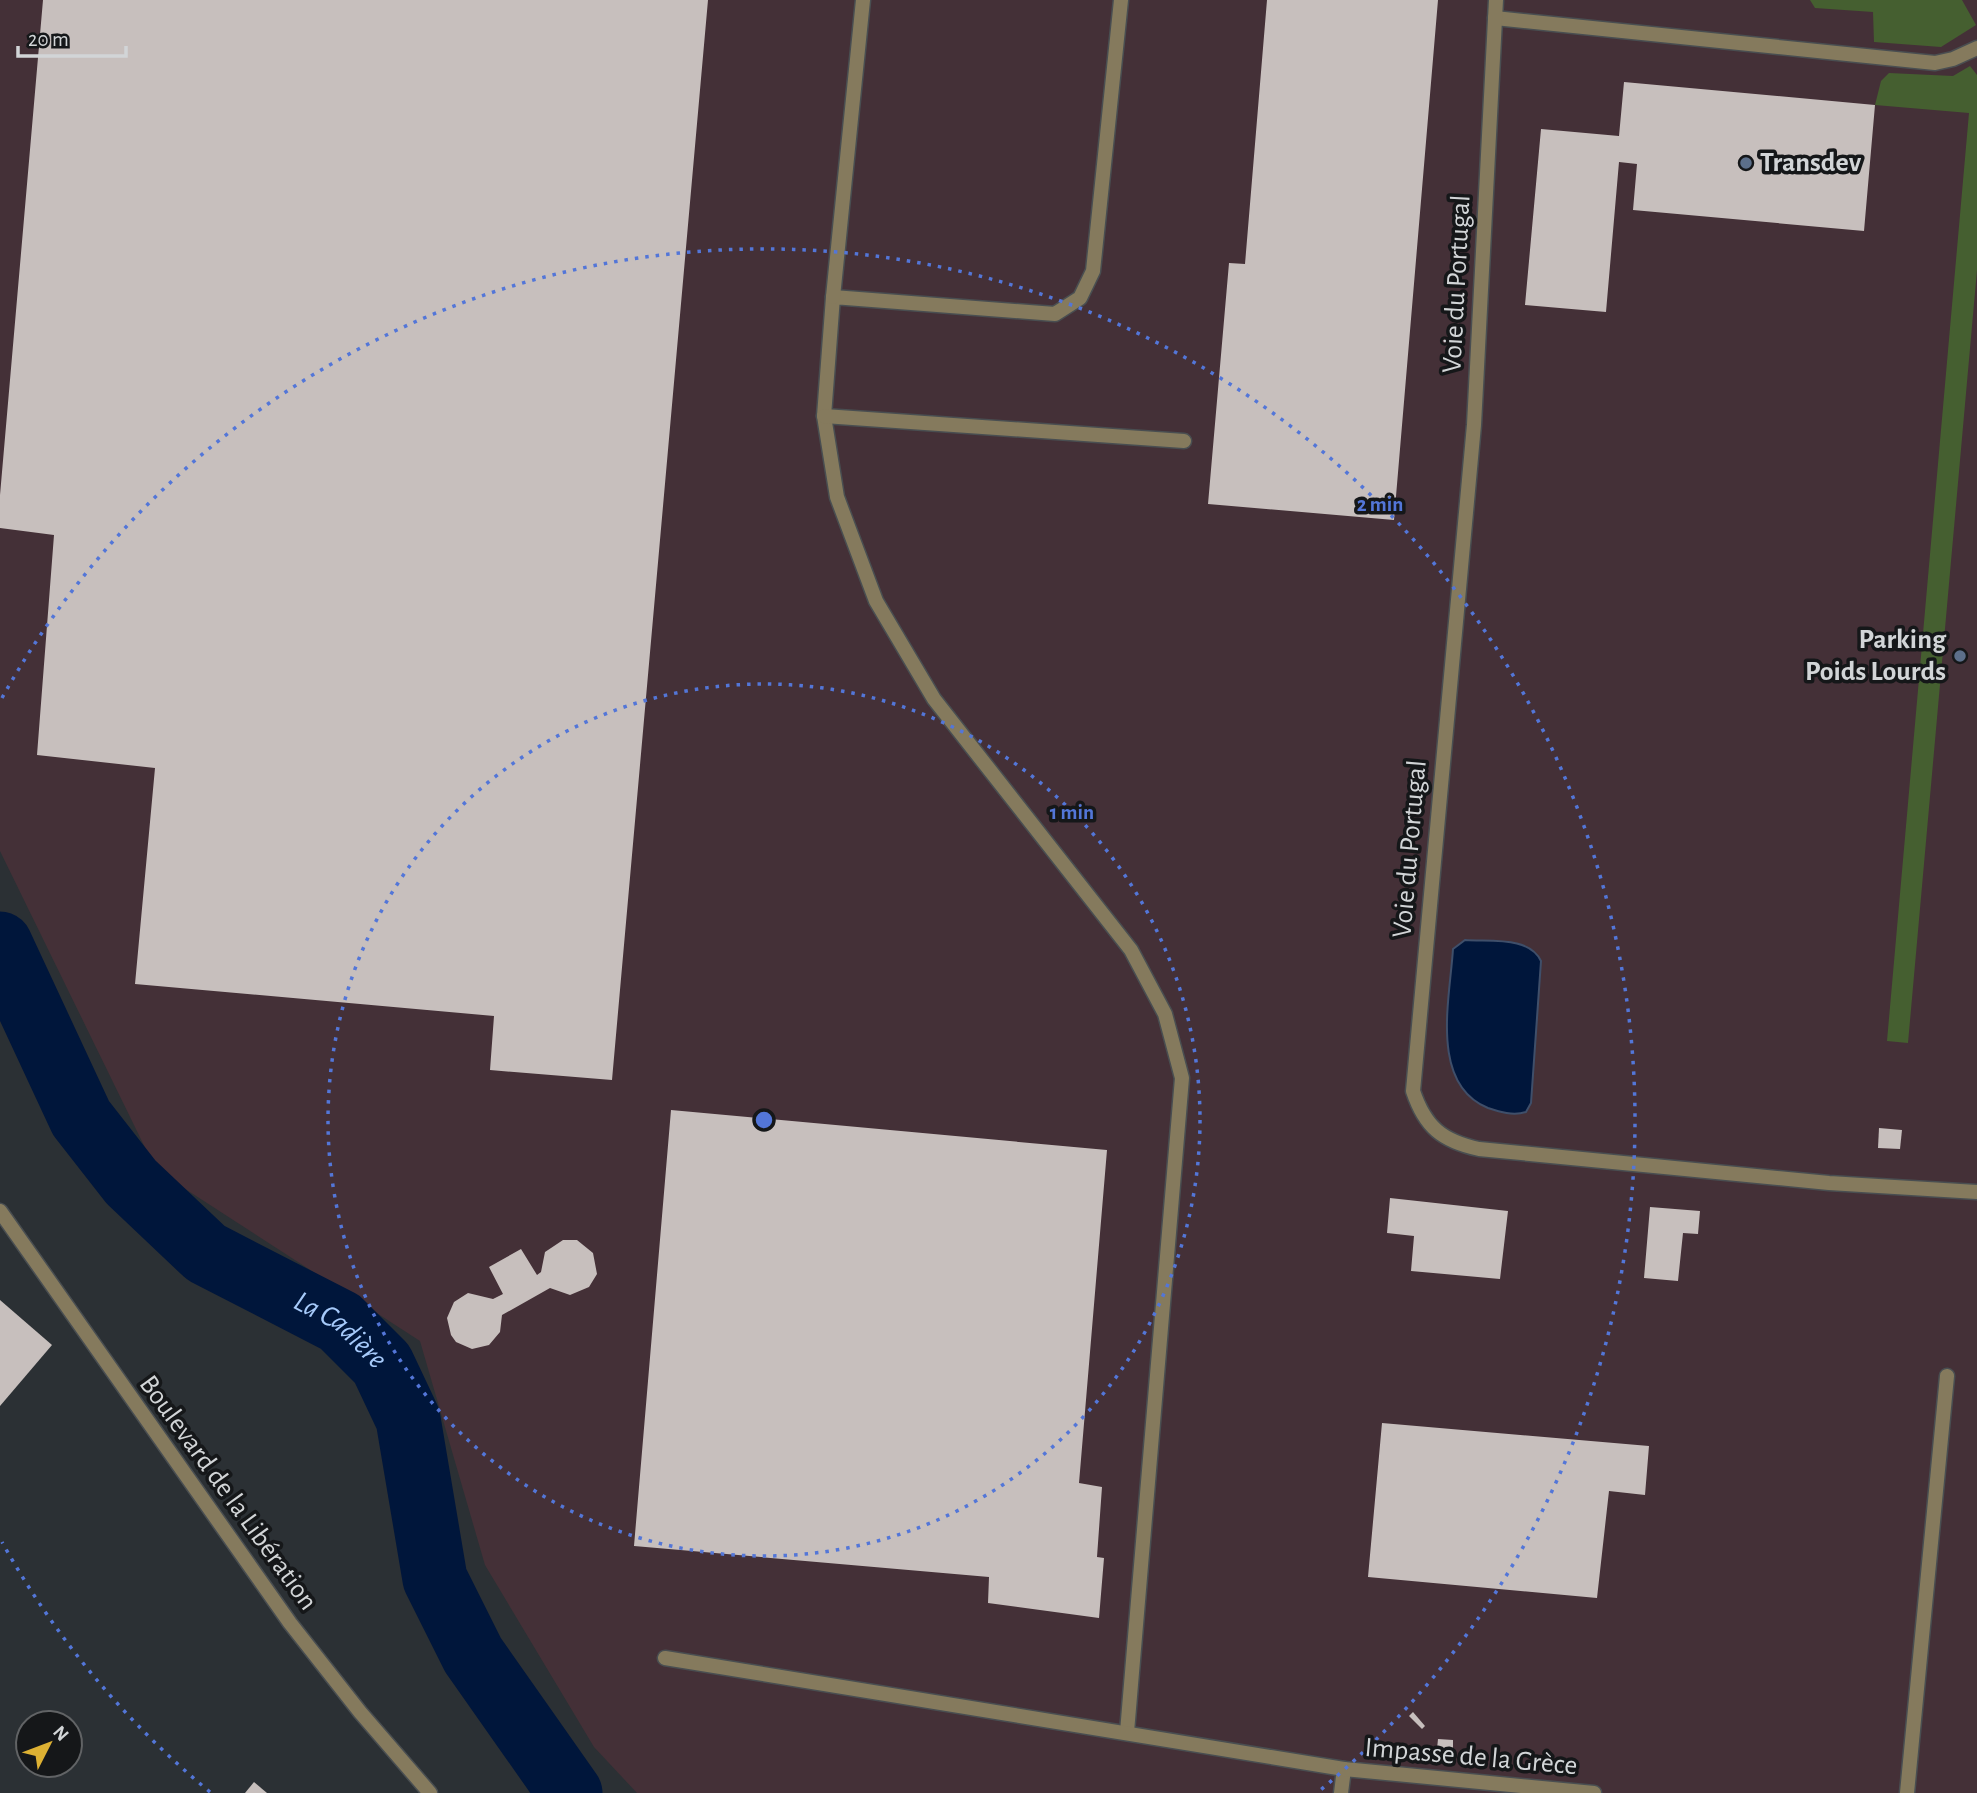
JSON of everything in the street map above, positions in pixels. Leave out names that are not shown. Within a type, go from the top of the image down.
[{"type":"street","points":[[863,0],[824,416],[836,497],[876,601],[934,699],[1131,950],[1165,1014],[1182,1078],[1127,1732]]},
{"type":"street","points":[[834,297],[1055,314],[1080,298],[1093,271],[1121,0]]},
{"type":"street","name":"Voie du Portugal","points":[[1496,0],[1474,425],[1413,1091],[1421,1113],[1437,1131],[1456,1144],[1479,1149],[1829,1183],[1977,1192]]},
{"type":"street","points":[[1495,18],[1935,63],[1953,59],[1977,48]]},
{"type":"street","points":[[824,416],[1184,441]]},
{"type":"street","name":"Boulevard de la Libération","points":[[0,1211],[290,1623],[360,1712],[430,1793]]},
{"type":"street","points":[[1907,1793],[1947,1376]]},
{"type":"street","name":"Impasse de la Grèce","points":[[664,1658],[1344,1769],[1594,1793]]},
{"type":"street","points":[[1340,1793],[1344,1769]]},
{"type":"shaded area","points":[[0,0],[1977,0],[1977,1793],[637,1793],[594,1747],[485,1565],[420,1341],[156,1170],[0,851]]},
{"type":"green space","points":[[1810,0],[1962,0],[1976,25],[1941,47],[1874,42],[1873,12],[1815,8]]},
{"type":"green space","points":[[1970,66],[1977,75],[1977,270],[1908,1043],[1887,1041],[1969,113],[1875,105],[1881,81],[1889,73],[1953,76]]},
{"type":"water","points":[[1465,940],[1519,944],[1528,947],[1541,961],[1531,1103],[1526,1112],[1511,1114],[1488,1108],[1469,1096],[1457,1080],[1450,1060],[1447,1015],[1453,949]]},
{"type":"building","points":[[43,0],[708,0],[612,1080],[490,1070],[494,1016],[135,984],[155,768],[37,755],[54,535],[0,528],[0,495]]},
{"type":"building","points":[[1267,0],[1438,0],[1394,520],[1208,504],[1229,263],[1245,264]]},
{"type":"building","points":[[1624,82],[1875,105],[1864,231],[1633,210],[1637,164],[1619,162],[1606,312],[1525,305],[1541,129],[1619,136]]},
{"type":"building","points":[[671,1110],[1107,1150],[1079,1483],[1102,1487],[1097,1557],[1104,1558],[1099,1618],[988,1603],[989,1577],[634,1546]]},
{"type":"building","points":[[1879,1128],[1902,1130],[1900,1149],[1878,1148]]},
{"type":"building","points":[[1390,1198],[1508,1211],[1500,1279],[1411,1271],[1414,1236],[1387,1233]]},
{"type":"building","points":[[1650,1207],[1700,1211],[1698,1234],[1683,1233],[1678,1281],[1644,1278]]},
{"type":"building","points":[[563,1240],[577,1240],[593,1253],[597,1274],[589,1287],[570,1295],[550,1288],[502,1315],[500,1332],[489,1345],[472,1349],[456,1342],[451,1335],[447,1318],[454,1302],[468,1293],[493,1299],[503,1294],[489,1267],[521,1249],[537,1275],[541,1272],[545,1252]]},
{"type":"building","points":[[0,1300],[52,1345],[0,1406]]},
{"type":"building","points":[[1382,1423],[1649,1446],[1645,1495],[1609,1491],[1597,1598],[1368,1577]]},
{"type":"building","points":[[1413,1712],[1425,1726],[1422,1729],[1409,1716]]},
{"type":"building","points":[[1438,1739],[1453,1740],[1453,1750],[1437,1749]]},
{"type":"building","points":[[254,1782],[267,1793],[245,1793]]},
{"type":"waterway","name":"La Cadière","points":[[0,944],[81,1118],[131,1182],[206,1253],[340,1322],[382,1364],[408,1419],[435,1579],[473,1655],[570,1793]]},
{"type":"place","name":"Transdev","points":[[1746,163]]},
{"type":"place","name":"Parking Poids Lourds","points":[[1960,656]]}]
